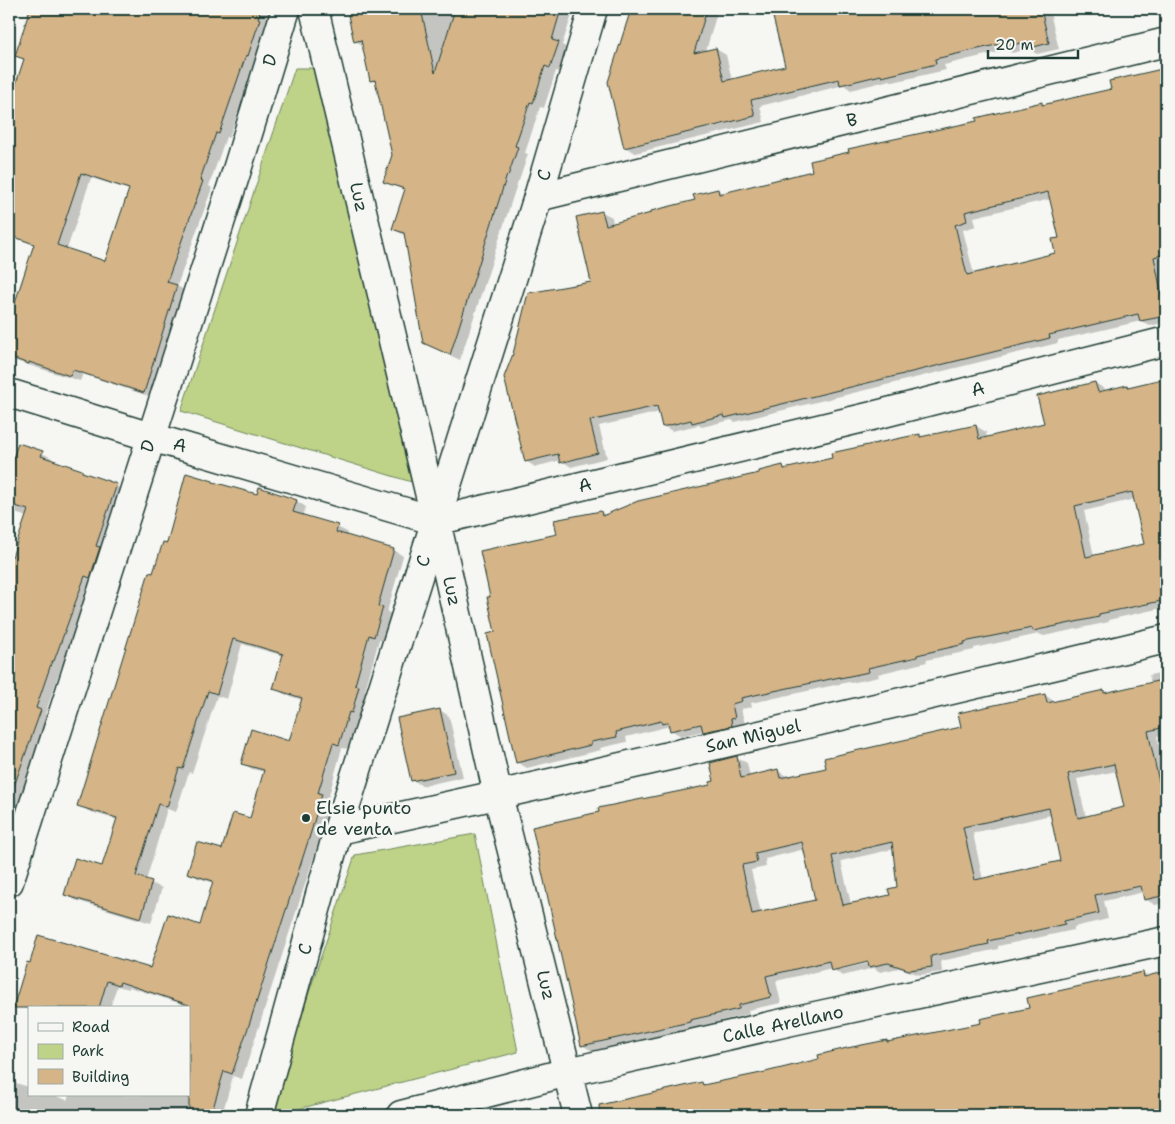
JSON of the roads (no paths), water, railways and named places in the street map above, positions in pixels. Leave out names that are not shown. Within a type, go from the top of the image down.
[{"type":"street","name":"D","points":[[9,882],[236,172],[286,9]]},
{"type":"street","name":"Luz","points":[[314,9],[436,521],[498,795],[578,1115]]},
{"type":"street","name":"C","points":[[259,1115],[338,830],[538,197],[593,9]]},
{"type":"street","name":"B","points":[[538,197],[1166,42]]},
{"type":"street","name":"A","points":[[9,393],[436,521],[872,416],[1166,341]]},
{"type":"street","name":"San Miguel","points":[[338,830],[942,693],[1166,639]]},
{"type":"street","name":"Calle Arellano","points":[[402,1115],[568,1072],[792,1021],[1166,941]]},
{"type":"place","name":"Elsie punto de venta","points":[[306,818]]}]
